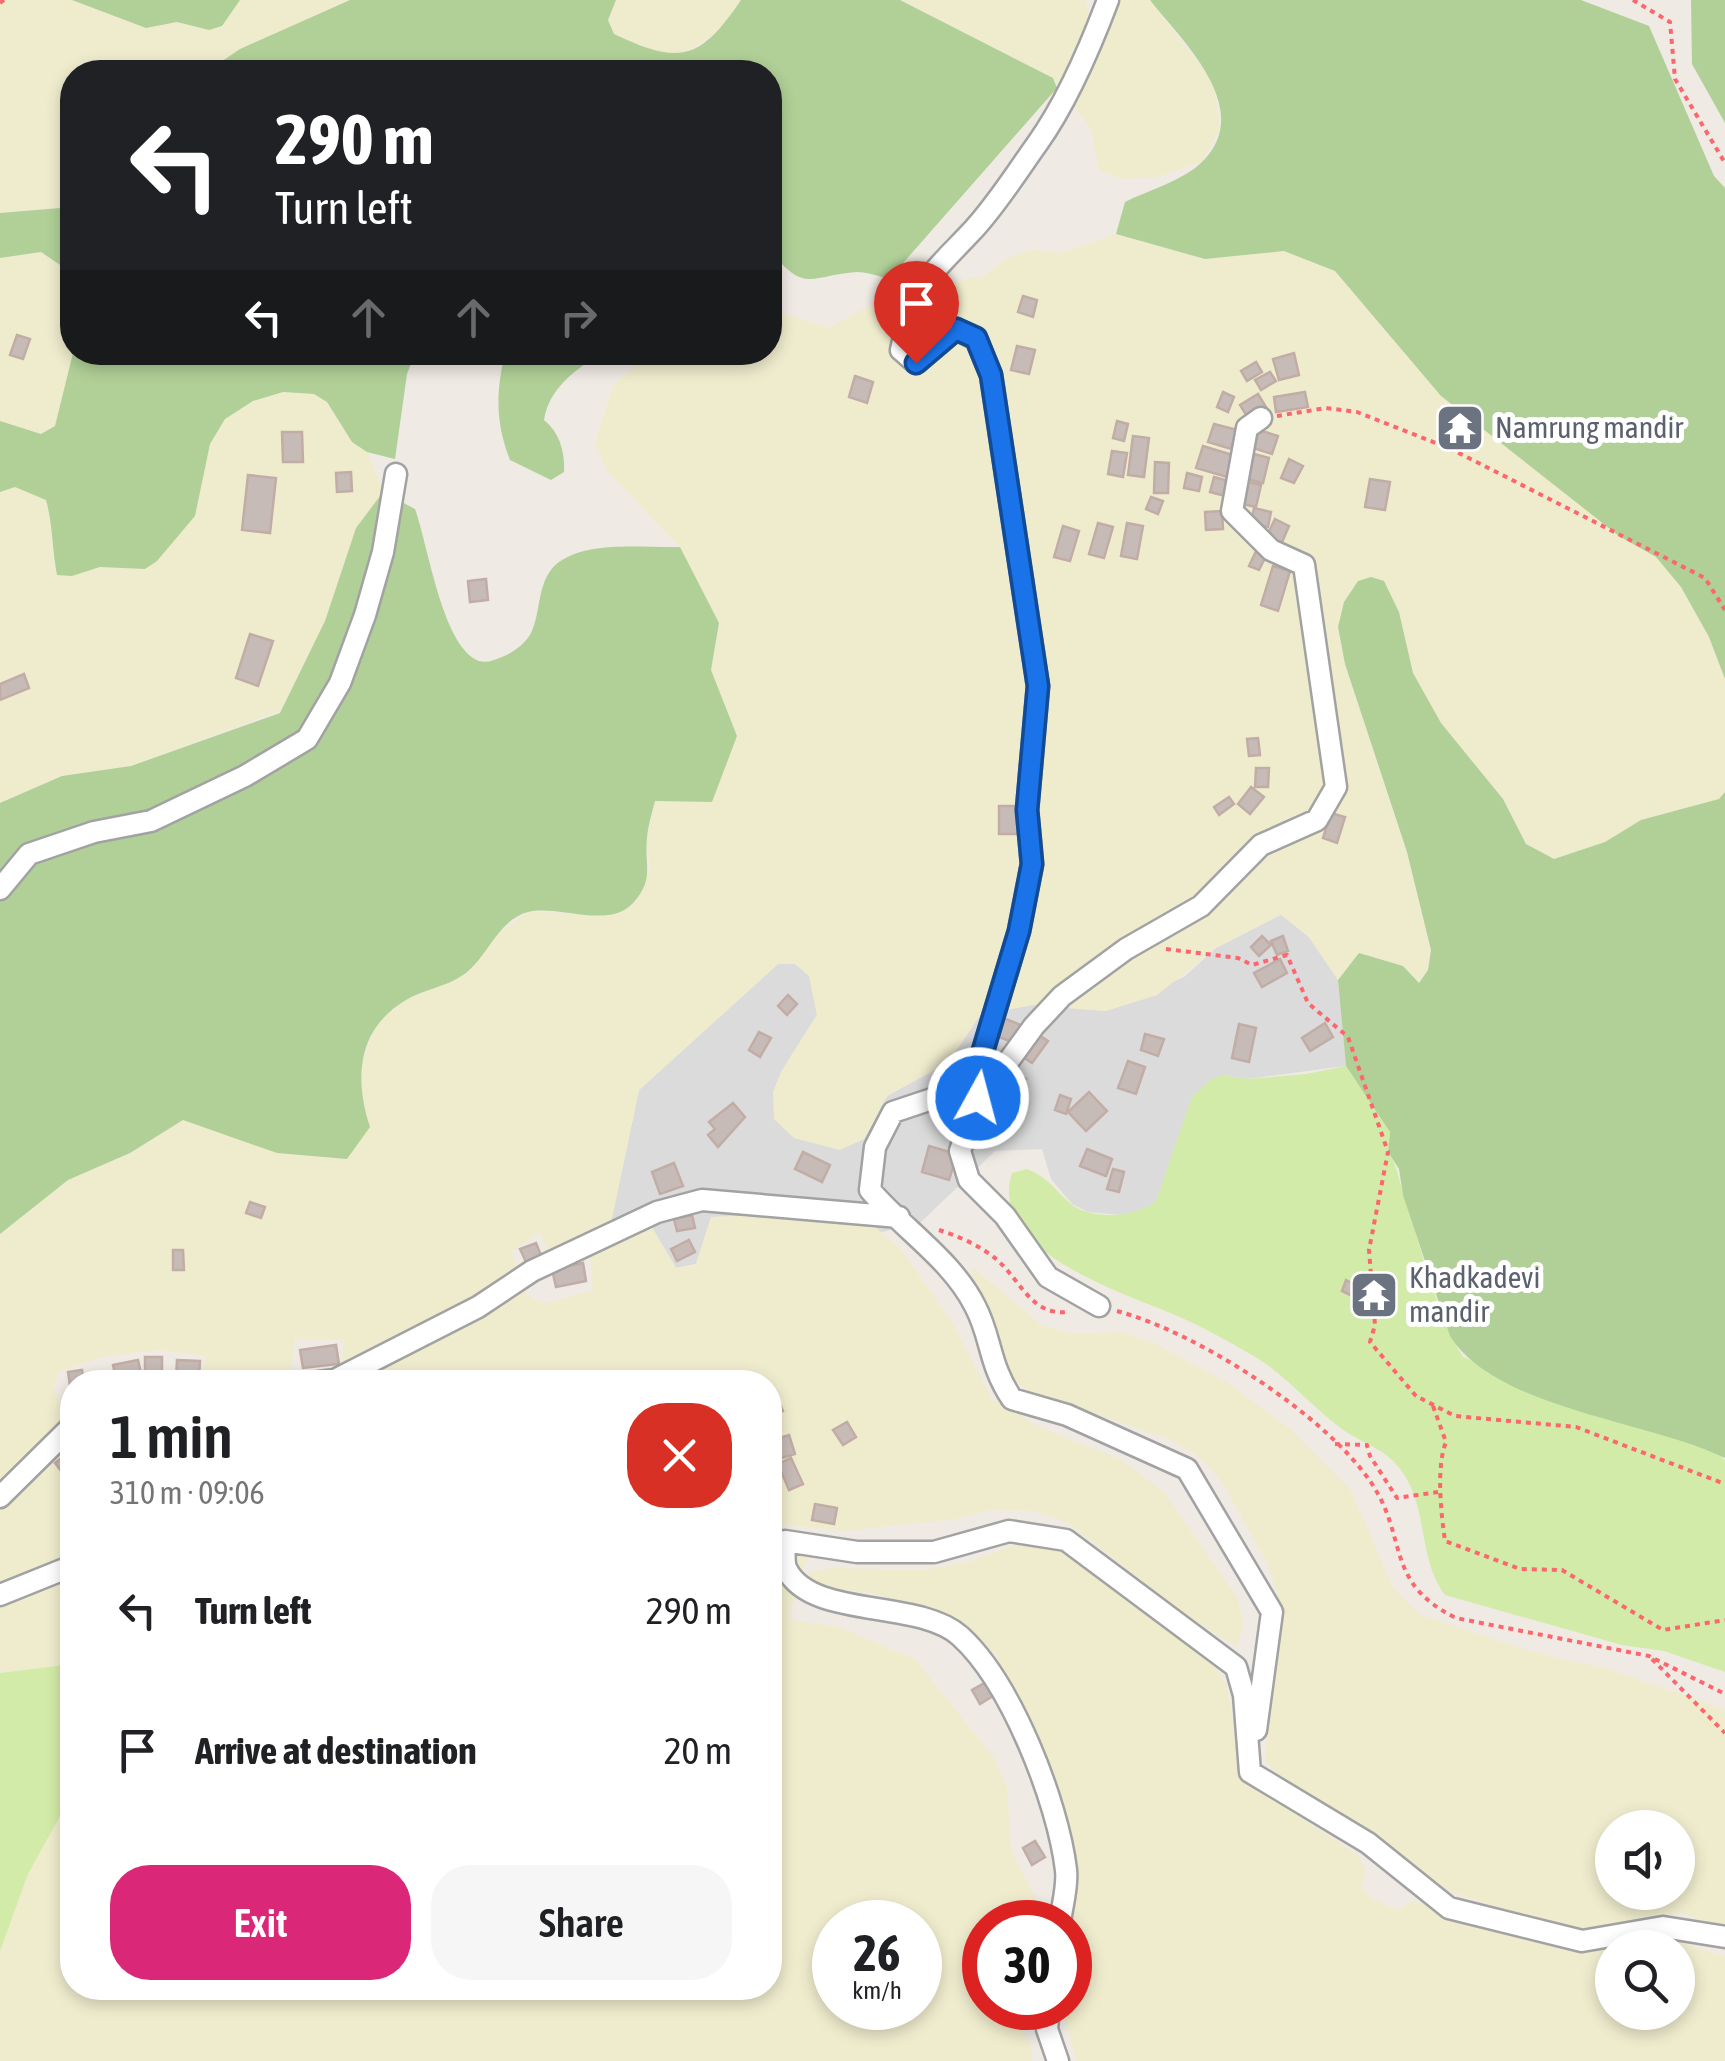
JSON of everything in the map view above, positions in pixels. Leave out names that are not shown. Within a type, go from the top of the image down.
[{"type":"street","points":[[1099,1306],[1048,1277],[1005,1216],[969,1180],[960,1152],[976,1104],[979,1064],[1019,931],[1032,864],[1027,810],[1038,686],[991,375],[984,357],[976,338],[956,329],[916,363],[901,350],[910,306],[940,259],[974,229],[1040,140],[1094,36],[1108,0]]},
{"type":"street","points":[[976,1104],[1034,1026],[1062,996],[1133,945],[1202,906],[1261,845],[1317,820],[1336,787],[1304,565],[1271,550],[1232,512],[1246,428],[1261,418]]},
{"type":"street","points":[[0,889],[29,854],[94,832],[151,821],[245,776],[307,739],[340,683],[365,616],[383,552],[396,474]]},
{"type":"street","points":[[976,1104],[938,1097],[893,1112],[875,1147],[870,1190],[939,1258],[976,1306],[994,1371],[1012,1399],[1067,1415],[1187,1469],[1272,1612],[1250,1772]]},
{"type":"street","points":[[354,1370],[478,1307],[532,1271],[656,1212],[702,1200],[897,1217]]},
{"type":"street","points":[[0,1497],[60,1438]]},
{"type":"street","points":[[782,1538],[857,1552],[934,1552],[1009,1530],[1066,1540],[1236,1666],[1244,1695],[1250,1772]]},
{"type":"street","points":[[782,1552],[786,1568],[804,1592],[910,1616],[959,1634],[1008,1696],[1040,1773],[1067,1872],[1063,1900]]},
{"type":"street","points":[[0,1595],[60,1571]]},
{"type":"street","points":[[1250,1772],[1368,1843],[1450,1908],[1582,1941],[1662,1927],[1725,1937]]},
{"type":"street","points":[[1047,2030],[1058,2061]]},
{"type":"path","points":[[1634,0],[1670,22],[1675,79],[1725,164]]},
{"type":"path","points":[[1261,418],[1326,408],[1358,412],[1451,449],[1704,578],[1725,610]]},
{"type":"path","points":[[1133,945],[1238,958],[1252,965],[1287,955],[1308,1003],[1348,1037],[1388,1152],[1368,1250],[1375,1326],[1370,1342],[1416,1396],[1455,1416],[1576,1427],[1725,1484]]},
{"type":"path","points":[[936,1229],[996,1259],[1035,1305],[1049,1313],[1099,1306],[1135,1316],[1291,1400],[1370,1481],[1408,1583],[1427,1604],[1456,1618],[1648,1656],[1725,1694]]},
{"type":"path","points":[[1432,1404],[1443,1424],[1446,1442],[1440,1456],[1444,1482],[1438,1492],[1445,1541],[1520,1569],[1562,1570],[1664,1630],[1725,1620]]},
{"type":"path","points":[[1334,1444],[1367,1445],[1397,1498],[1438,1492]]},
{"type":"path","points":[[1648,1656],[1725,1734]]},
{"type":"shaded area","points":[[0,0],[72,0],[146,28],[177,22],[209,30],[222,26],[240,0],[350,0],[224,60],[60,60],[60,208],[0,213]]},
{"type":"shaded area","points":[[616,0],[741,0],[720,30],[683,54],[668,56],[614,34],[608,20]]},
{"type":"shaded area","points":[[900,0],[1086,0],[1088,14],[1103,0],[1150,0],[1215,84],[1220,129],[1202,162],[1158,177],[1123,179],[1107,174],[1099,170],[1091,129],[1053,78]]},
{"type":"shaded area","points":[[1116,234],[1205,259],[1284,251],[1335,271],[1441,396],[1619,536],[1656,557],[1681,587],[1709,637],[1725,679],[1725,792],[1719,799],[1641,820],[1605,842],[1553,859],[1526,844],[1503,799],[1441,723],[1413,673],[1399,612],[1344,602],[1338,628],[1345,664],[1407,852],[1431,950],[1428,970],[1419,983],[1359,953],[1338,980],[1309,937],[1281,915],[1216,948],[1157,995],[1106,1011],[1032,1005],[980,1015],[949,1062],[887,1096],[864,1139],[840,1150],[794,1138],[774,1119],[773,1092],[781,1072],[817,1015],[809,976],[795,964],[778,964],[639,1090],[610,1227],[548,1252],[540,1232],[511,1252],[518,1270],[449,1314],[343,1370],[344,1339],[295,1339],[291,1370],[204,1370],[205,1356],[159,1350],[107,1356],[60,1370],[54,1385],[60,1429],[0,1485],[0,1234],[68,1180],[130,1153],[183,1119],[277,1153],[369,1127],[358,1091],[359,1069],[377,1023],[406,1000],[465,975],[496,935],[528,912],[612,914],[651,870],[646,841],[655,800],[737,736],[711,670],[719,623],[680,547],[608,472],[595,443],[613,387],[636,365],[782,365],[782,313],[828,328],[875,303],[911,290],[984,276],[1006,259],[1031,249],[1060,253]]},
{"type":"shaded area","points":[[41,252],[60,265],[60,365],[71,365],[55,426],[42,434],[0,421],[0,258]]},
{"type":"shaded area","points":[[283,392],[314,394],[327,402],[352,442],[367,452],[383,492],[356,528],[325,621],[287,708],[131,766],[62,776],[0,803],[0,492],[14,487],[46,499],[54,529],[51,545],[72,576],[100,567],[145,569],[194,516],[210,444],[225,419],[253,401]]},
{"type":"shaded area","points":[[1281,914],[1309,937],[1338,980],[1346,1066],[1247,1079],[1222,1075],[1156,1201],[1146,1209],[1122,1215],[1088,1212],[1072,1204],[1051,1179],[1042,1149],[995,1151],[920,1223],[882,1232],[828,1213],[712,1217],[696,1264],[676,1268],[649,1223],[637,1220],[639,1209],[610,1227],[639,1090],[778,964],[795,964],[810,976],[817,1015],[781,1072],[864,1139],[887,1096],[949,1062],[980,1015],[1032,1005],[1106,1011],[1184,977],[1216,948]]},
{"type":"shaded area","points":[[828,1213],[875,1227],[899,1247],[952,1322],[992,1399],[1040,1427],[1122,1460],[1164,1492],[1238,1599],[1243,1625],[1237,1647],[1188,1617],[1068,1523],[1034,1511],[991,1510],[956,1519],[844,1531],[782,1524],[782,1370],[378,1370],[520,1288],[533,1299],[547,1303],[593,1290],[590,1254],[649,1222],[676,1268],[696,1264],[711,1217]]},
{"type":"shaded area","points":[[972,1267],[1042,1325],[1074,1334],[1121,1332],[1152,1342],[1228,1383],[1290,1429],[1350,1489],[1394,1589],[1419,1614],[1530,1651],[1608,1669],[1725,1709],[1725,1931],[1682,1912],[1591,1929],[1526,1917],[1454,1893],[1289,1789],[1265,1759],[1278,1595],[1268,1565],[1222,1482],[1198,1456],[1168,1439],[1029,1391],[1013,1380],[976,1306]]},
{"type":"shaded area","points":[[60,1446],[60,1562],[0,1585],[0,1505]]},
{"type":"shaded area","points":[[1020,1543],[1065,1553],[1112,1581],[1212,1663],[1226,1685],[1231,1705],[1237,1767],[1251,1785],[1358,1855],[1366,1869],[1361,1886],[1368,1896],[1397,1910],[1413,1901],[1563,1950],[1595,1949],[1595,2030],[1695,2030],[1695,1947],[1725,1956],[1725,2061],[1077,2061],[1068,2030],[1092,2030],[1092,1900],[1072,1900],[1072,1883],[997,1656],[956,1620],[870,1592],[829,1589],[809,1579],[809,1572],[833,1568],[923,1570],[969,1562]]},
{"type":"shaded area","points":[[782,1546],[808,1556],[788,1620],[836,1626],[915,1659],[994,1758],[1007,1787],[1011,1850],[1036,1900],[962,1900],[962,2030],[1021,2030],[1031,2045],[1032,2061],[0,2061],[0,1951],[28,1874],[60,1816],[60,2000],[782,2000]]},
{"type":"shaded area","points":[[60,1578],[60,1666],[0,1673],[0,1600]]},
{"type":"green space","points":[[72,0],[240,0],[222,26],[209,30],[177,22],[146,28]]},
{"type":"green space","points":[[350,0],[616,0],[608,20],[614,34],[672,53],[700,46],[741,0],[900,0],[1053,78],[1057,88],[889,279],[857,272],[809,279],[792,273],[782,264],[782,60],[224,60]]},
{"type":"green space","points":[[1150,0],[1581,0],[1649,26],[1714,176],[1725,188],[1725,679],[1709,637],[1681,587],[1656,557],[1619,536],[1441,396],[1335,271],[1284,251],[1205,259],[1116,234],[1125,202],[1176,180],[1202,162],[1217,142],[1221,120],[1218,98],[1208,76]]},
{"type":"green space","points":[[1691,0],[1725,0],[1725,123],[1692,64]]},
{"type":"green space","points":[[60,208],[60,265],[41,252],[0,258],[0,213]]},
{"type":"green space","points":[[70,365],[410,365],[395,459],[367,452],[352,442],[327,402],[314,394],[283,392],[253,401],[225,419],[210,444],[195,516],[157,561],[145,569],[100,567],[72,576],[57,575],[46,500],[15,487],[0,492],[0,421],[41,434],[55,426]]},
{"type":"green space","points":[[503,365],[584,365],[565,380],[547,409],[544,420],[558,437],[564,465],[564,472],[551,480],[510,460],[498,407]]},
{"type":"green space","points":[[383,492],[415,509],[452,631],[462,647],[480,661],[506,655],[526,640],[546,577],[559,562],[601,548],[680,547],[719,623],[711,670],[737,736],[712,802],[655,801],[647,838],[644,887],[623,911],[597,916],[540,910],[517,916],[463,975],[413,996],[390,1012],[369,1040],[361,1073],[370,1127],[347,1159],[277,1153],[183,1120],[130,1153],[68,1180],[0,1234],[0,803],[62,776],[131,766],[280,713],[325,621],[356,528]]},
{"type":"green space","points":[[1371,577],[1384,581],[1399,612],[1413,673],[1441,723],[1503,799],[1526,844],[1554,859],[1605,842],[1641,820],[1719,799],[1725,792],[1725,1458],[1537,1397],[1501,1381],[1472,1361],[1450,1336],[1403,1195],[1399,1169],[1388,1152],[1390,1132],[1346,1066],[1338,980],[1359,953],[1403,966],[1419,983],[1428,970],[1431,950],[1407,852],[1345,664],[1338,627],[1344,602],[1358,581]]},
{"type":"green space","points":[[1346,1066],[1390,1132],[1388,1152],[1437,1301],[1463,1357],[1720,1455],[1725,1461],[1725,1672],[1664,1651],[1622,1645],[1445,1595],[1430,1563],[1414,1494],[1389,1457],[1338,1426],[1262,1361],[1223,1338],[1065,1265],[1039,1247],[1020,1225],[1010,1201],[1012,1173],[1027,1169],[1035,1173],[1071,1204],[1090,1213],[1138,1211],[1156,1201],[1192,1097],[1210,1080],[1222,1075],[1247,1079],[1306,1074]]},
{"type":"green space","points":[[60,1666],[60,1816],[28,1874],[0,1951],[0,1673]]},
{"type":"building","points":[[1023,296],[1037,300],[1033,317],[1018,312]]},
{"type":"building","points":[[17,335],[30,339],[23,359],[10,355]]},
{"type":"building","points":[[1017,346],[1035,350],[1029,374],[1011,370]]},
{"type":"building","points":[[1294,353],[1299,375],[1279,380],[1273,359]]},
{"type":"building","points":[[1256,362],[1262,372],[1247,381],[1241,371]]},
{"type":"building","points":[[1270,372],[1276,381],[1261,390],[1255,380]]},
{"type":"building","points":[[855,376],[873,382],[867,403],[849,397]]},
{"type":"building","points":[[1223,392],[1234,397],[1228,412],[1217,407]]},
{"type":"building","points":[[1305,392],[1308,407],[1276,412],[1274,397]]},
{"type":"building","points":[[1258,394],[1266,407],[1248,418],[1240,405]]},
{"type":"building","points":[[1117,421],[1128,424],[1124,441],[1113,438]]},
{"type":"building","points":[[1214,424],[1237,430],[1231,449],[1208,442]]},
{"type":"building","points":[[1256,429],[1278,436],[1272,454],[1250,447]]},
{"type":"building","points":[[282,432],[302,432],[303,462],[283,462]]},
{"type":"building","points":[[1133,436],[1149,438],[1144,477],[1128,475]]},
{"type":"building","points":[[1203,446],[1233,455],[1227,477],[1196,468]]},
{"type":"building","points":[[1112,451],[1127,453],[1123,477],[1108,474]]},
{"type":"building","points":[[1254,454],[1269,458],[1263,483],[1247,479]]},
{"type":"building","points":[[1289,459],[1303,466],[1294,483],[1281,478]]},
{"type":"building","points":[[1155,462],[1169,463],[1168,493],[1154,493]]},
{"type":"building","points":[[351,472],[352,491],[337,492],[336,473]]},
{"type":"building","points":[[1187,473],[1202,477],[1199,491],[1184,488]]},
{"type":"building","points":[[248,475],[276,478],[270,533],[242,530]]},
{"type":"building","points":[[1214,477],[1232,482],[1229,497],[1210,492]]},
{"type":"building","points":[[1370,479],[1390,482],[1385,510],[1365,507]]},
{"type":"building","points":[[1243,481],[1261,485],[1256,507],[1238,503]]},
{"type":"building","points":[[1151,497],[1163,501],[1158,514],[1146,509]]},
{"type":"building","points":[[1254,508],[1271,512],[1268,527],[1251,523]]},
{"type":"building","points":[[1222,511],[1223,529],[1206,530],[1205,512]]},
{"type":"building","points":[[1275,519],[1289,526],[1279,549],[1264,542]]},
{"type":"building","points":[[1098,523],[1113,527],[1104,558],[1089,554]]},
{"type":"building","points":[[1127,523],[1143,526],[1137,559],[1121,556]]},
{"type":"building","points":[[1063,526],[1079,531],[1070,561],[1054,557]]},
{"type":"building","points":[[1258,547],[1268,552],[1259,570],[1249,566]]},
{"type":"building","points":[[1273,566],[1290,571],[1278,611],[1261,605]]},
{"type":"building","points":[[486,579],[488,600],[470,602],[468,581]]},
{"type":"building","points":[[250,634],[273,641],[258,686],[236,678]]},
{"type":"building","points":[[24,674],[29,688],[0,700],[0,684]]},
{"type":"building","points":[[1258,738],[1260,755],[1249,756],[1247,739]]},
{"type":"building","points":[[1256,768],[1269,768],[1268,787],[1255,787]]},
{"type":"building","points":[[1251,787],[1264,797],[1250,814],[1238,804]]},
{"type":"building","points":[[1229,797],[1234,804],[1219,815],[1214,807]]},
{"type":"building","points":[[999,806],[1018,806],[1018,834],[999,834]]},
{"type":"building","points":[[1331,813],[1345,817],[1337,843],[1323,838]]},
{"type":"building","points":[[1262,936],[1271,945],[1259,956],[1251,947]]},
{"type":"building","points":[[1283,936],[1288,951],[1277,955],[1271,941]]},
{"type":"building","points":[[1280,959],[1287,973],[1262,987],[1254,973]]},
{"type":"building","points":[[788,995],[797,1004],[787,1015],[778,1006]]},
{"type":"building","points":[[1001,1017],[1023,1026],[1017,1044],[994,1035]]},
{"type":"building","points":[[1325,1023],[1333,1037],[1310,1051],[1302,1038]]},
{"type":"building","points":[[1239,1024],[1256,1028],[1249,1062],[1232,1058]]},
{"type":"building","points":[[759,1032],[771,1038],[760,1057],[749,1050]]},
{"type":"building","points":[[1145,1034],[1164,1039],[1158,1056],[1141,1050]]},
{"type":"building","points":[[1039,1035],[1048,1041],[1032,1063],[1023,1057]]},
{"type":"building","points":[[1128,1061],[1145,1067],[1136,1094],[1118,1088]]},
{"type":"building","points":[[1010,1068],[1026,1079],[1013,1098],[1006,1094],[1014,1083],[1008,1079],[1000,1090],[996,1087]]},
{"type":"building","points":[[1089,1092],[1107,1111],[1086,1131],[1068,1112]]},
{"type":"building","points":[[1060,1095],[1071,1099],[1066,1114],[1055,1110]]},
{"type":"building","points":[[733,1103],[745,1117],[718,1147],[708,1135],[715,1129],[709,1122]]},
{"type":"building","points":[[929,1146],[957,1154],[949,1180],[922,1172]]},
{"type":"building","points":[[1087,1149],[1112,1159],[1106,1176],[1080,1166]]},
{"type":"building","points":[[803,1152],[830,1165],[822,1182],[795,1169]]},
{"type":"building","points":[[674,1163],[683,1186],[660,1194],[652,1172]]},
{"type":"building","points":[[1113,1169],[1124,1172],[1119,1192],[1107,1189]]},
{"type":"building","points":[[250,1202],[265,1207],[261,1218],[246,1213]]},
{"type":"building","points":[[692,1215],[695,1228],[677,1231],[674,1219]]},
{"type":"building","points":[[689,1240],[695,1252],[677,1261],[671,1249]]},
{"type":"building","points":[[536,1243],[542,1258],[527,1264],[520,1249]]},
{"type":"building","points":[[173,1250],[183,1250],[184,1270],[173,1270]]},
{"type":"building","points":[[583,1263],[586,1281],[556,1287],[552,1269]]},
{"type":"building","points":[[1346,1280],[1366,1291],[1361,1300],[1342,1291]]},
{"type":"building","points":[[336,1345],[339,1364],[303,1368],[300,1350]]},
{"type":"building","points":[[145,1357],[162,1357],[162,1370],[145,1370]]},
{"type":"building","points":[[138,1360],[140,1370],[114,1370],[113,1365]]},
{"type":"building","points":[[177,1360],[200,1361],[200,1370],[176,1370]]},
{"type":"building","points":[[847,1422],[856,1437],[843,1445],[833,1430]]},
{"type":"building","points":[[789,1435],[795,1454],[782,1458],[782,1437]]},
{"type":"building","points":[[791,1458],[803,1484],[789,1490],[782,1462]]},
{"type":"building","points":[[815,1504],[837,1508],[834,1524],[812,1520]]},
{"type":"building","points":[[988,1681],[996,1694],[980,1704],[972,1690]]},
{"type":"building","points":[[1035,1841],[1045,1857],[1032,1865],[1023,1848]]},
{"type":"place","name":"Namrung mandir","points":[[1460,428]]},
{"type":"place","name":"Khadkadevi mandir","points":[[1374,1295]]},
{"type":"route","points":[[916,363],[956,329],[976,338],[991,375],[1038,686],[1027,810],[1032,864],[1019,931],[999,985],[995,1016],[979,1064],[978,1098]]}]
